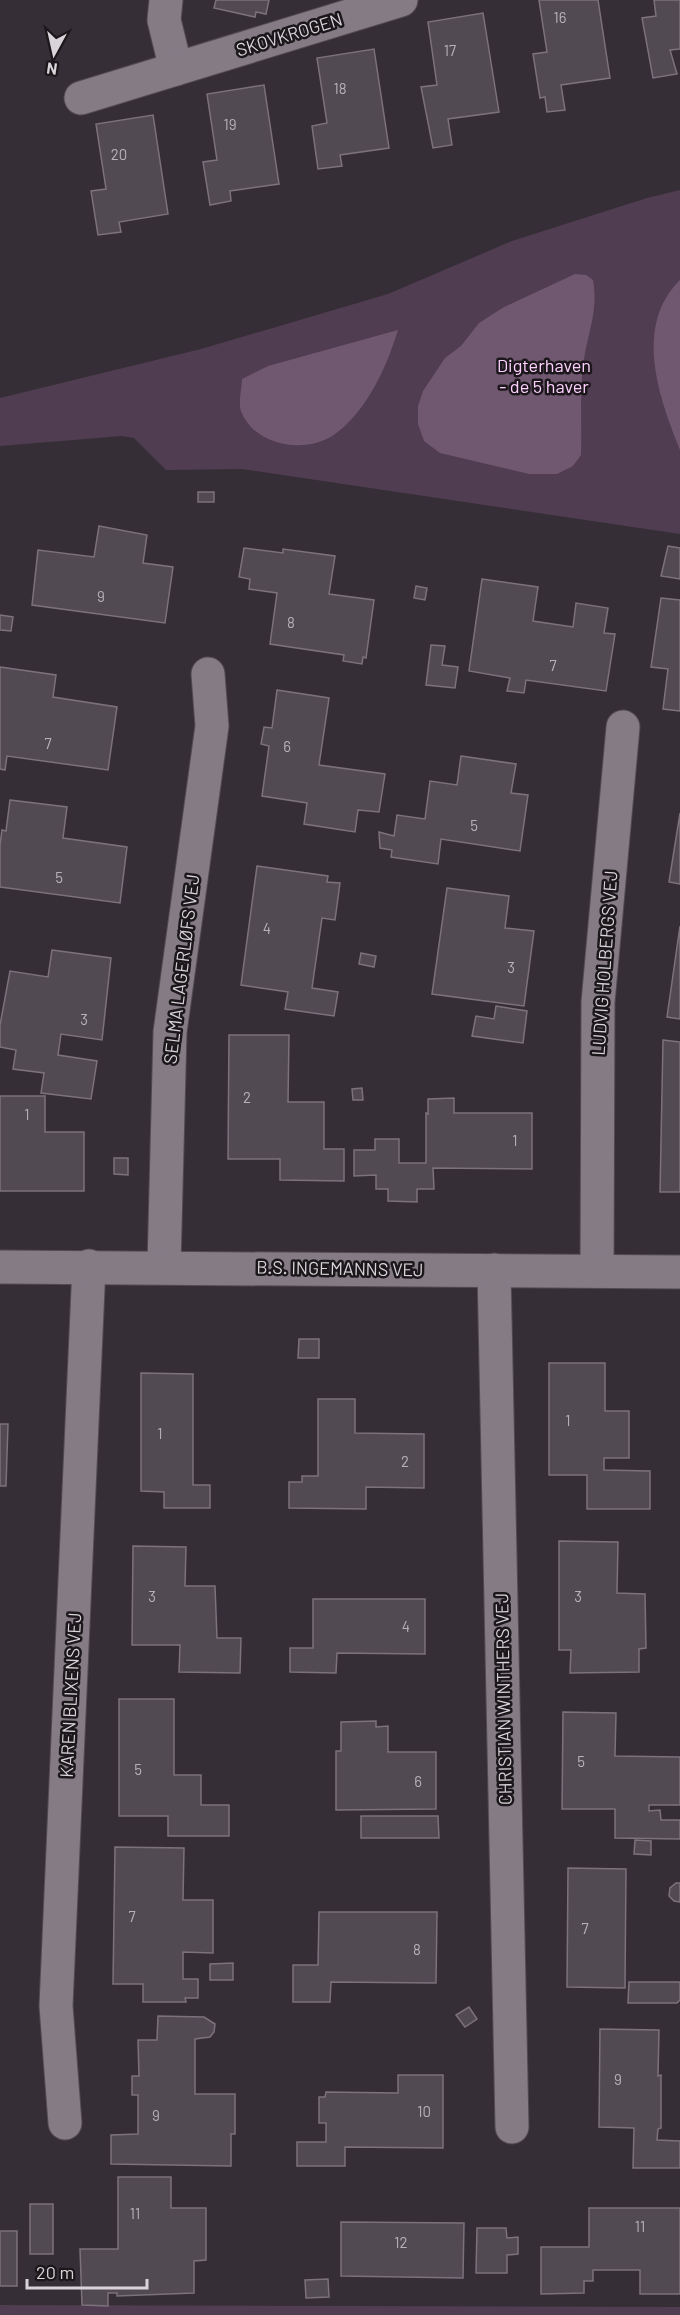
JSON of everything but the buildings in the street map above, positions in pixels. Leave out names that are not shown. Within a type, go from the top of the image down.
[{"type":"street","points":[[166,0],[164,20],[176,69]]},
{"type":"street","name":"SKOVKROGEN","points":[[81,98],[401,0]]},
{"type":"street","name":"SELMA LAGERLØFS VEJ","points":[[164,1266],[170,1032],[212,726],[208,674]]},
{"type":"street","name":"LUDVIG HOLBERGS VEJ","points":[[597,1271],[598,1002],[623,727]]},
{"type":"street","name":"KAREN BLIXENS VEJ","points":[[65,2124],[56,2006],[89,1266]]},
{"type":"street","name":"B.S. INGEMANNS VEJ","points":[[0,1267],[164,1266],[680,1272]]},
{"type":"street","name":"CHRISTIAN WINTHERS VEJ","points":[[494,1270],[512,2127]]},
{"type":"green space","name":"Digterhaven - de 5 haver","points":[[680,190],[680,534],[242,469],[166,470],[134,438],[122,436],[0,446],[0,398],[201,349],[388,294],[512,241],[647,198]]},
{"type":"green space","points":[[0,2305],[680,2307],[680,2315],[0,2315]]},
{"type":"shaded area","points":[[575,274],[586,275],[593,280],[595,299],[582,378],[581,455],[573,466],[557,474],[529,474],[440,453],[424,441],[418,424],[418,406],[423,391],[445,358],[461,346],[479,323],[504,307]]},
{"type":"shaded area","points":[[680,280],[680,450],[658,385],[654,363],[654,340],[657,319],[666,298]]},
{"type":"shaded area","points":[[398,330],[382,373],[374,387],[357,413],[335,434],[310,444],[282,443],[257,432],[241,411],[242,379],[268,366]]}]
